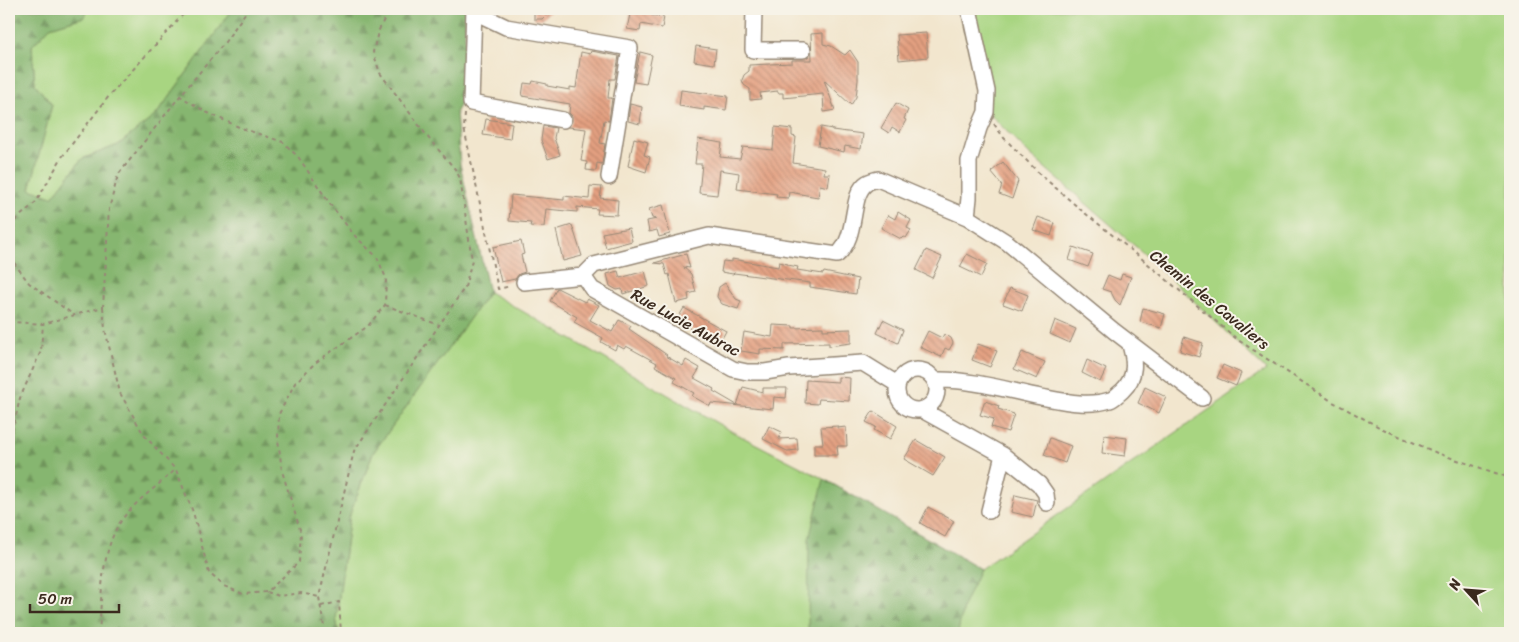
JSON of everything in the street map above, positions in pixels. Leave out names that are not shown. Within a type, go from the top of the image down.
[{"type":"street","points":[[475,9],[471,103],[563,120]]},
{"type":"street","points":[[475,9],[490,20],[506,28],[630,48],[609,177]]},
{"type":"street","points":[[754,9],[753,50],[803,50]]},
{"type":"street","points":[[967,217],[969,161],[986,112],[987,91],[969,9]]},
{"type":"street","points":[[524,282],[583,276],[594,265],[710,236],[837,255],[849,241],[859,192],[866,183],[878,179],[967,217],[1008,243],[1129,342],[1202,398]]},
{"type":"street","name":"Rue Lucie Aubrac","points":[[583,276],[592,289],[733,369],[747,372],[765,372],[789,368],[863,363],[898,384]]},
{"type":"street","points":[[936,380],[956,380],[1070,402],[1093,403],[1112,400],[1128,385],[1134,370],[1134,356],[1129,342]]},
{"type":"street","points":[[922,410],[929,407],[937,396],[936,380],[929,372],[918,369],[910,370],[903,375],[898,384],[897,394],[901,403],[910,409],[922,410],[1003,454],[1040,484],[1046,494],[1047,503]]},
{"type":"street","points":[[989,511],[1003,454]]},
{"type":"path","points":[[9,226],[36,202],[62,157],[109,96],[188,9]]},
{"type":"path","points":[[248,9],[225,42],[118,175],[109,209],[104,307],[105,329],[120,393],[144,435],[176,470],[193,512],[209,573],[224,586],[243,594],[267,592],[279,596],[301,593],[319,597]]},
{"type":"path","points":[[325,633],[319,597],[354,451],[465,287],[472,260],[468,221],[460,178],[455,168],[430,140],[380,73],[373,52],[378,32],[389,9]]},
{"type":"path","points":[[180,96],[206,112],[241,128],[283,142],[299,158],[355,236],[377,257],[386,278],[385,305],[368,326],[315,363],[295,383],[279,414],[278,439],[282,471],[301,533],[299,562],[267,592]]},
{"type":"path","points":[[471,103],[465,114],[464,128],[498,289],[524,282]]},
{"type":"path","name":"Chemin des Cavaliers","points":[[986,112],[1004,138],[1041,175],[1238,340],[1333,402],[1381,428],[1436,453],[1510,478]]},
{"type":"path","points":[[9,256],[29,283],[74,315]]},
{"type":"path","points":[[385,305],[439,324]]},
{"type":"path","points":[[9,320],[13,322],[43,324],[104,307]]},
{"type":"path","points":[[9,447],[20,398],[41,351],[43,324]]},
{"type":"path","points":[[99,633],[105,558],[119,524],[132,509],[176,470]]},
{"type":"path","points":[[321,606],[339,602],[341,633]]},
{"type":"green space","points":[[9,9],[89,9],[84,17],[50,27],[32,46],[35,84],[52,105],[30,189],[52,197],[82,159],[118,145],[156,115],[233,9],[465,9],[465,96],[456,111],[460,164],[489,292],[373,453],[350,514],[336,619],[339,633],[9,633]]},
{"type":"green space","points":[[89,9],[233,9],[156,115],[118,145],[82,159],[52,197],[30,189],[52,105],[35,84],[32,46],[50,27],[83,17]]},
{"type":"green space","points":[[960,9],[1510,9],[1510,633],[339,633],[336,619],[350,514],[373,453],[489,292],[731,431],[824,479],[980,569],[1266,370],[1150,259],[1029,154],[982,106]]},
{"type":"green space","points":[[824,479],[980,569],[963,607],[958,633],[808,633],[809,539]]},
{"type":"building","points":[[534,9],[552,9],[542,19],[534,19]]},
{"type":"building","points":[[631,9],[652,9],[651,15],[664,17],[662,28],[641,24],[640,31],[627,29]]},
{"type":"building","points":[[823,33],[823,44],[831,46],[845,55],[850,50],[858,62],[856,97],[851,105],[824,80],[835,110],[824,112],[823,94],[783,98],[783,93],[778,93],[778,91],[760,93],[761,99],[750,100],[750,89],[744,85],[742,80],[749,71],[749,65],[792,63],[792,60],[812,60],[811,34]]},
{"type":"building","points":[[926,33],[928,57],[899,60],[897,35]]},
{"type":"building","points":[[696,46],[716,49],[714,64],[694,61]]},
{"type":"building","points":[[591,51],[619,56],[615,79],[610,79],[608,98],[612,98],[609,121],[604,120],[600,143],[605,144],[602,164],[597,163],[596,171],[586,170],[587,162],[581,161],[586,129],[569,127],[572,121],[572,116],[569,113],[570,104],[522,96],[524,83],[532,84],[533,81],[547,84],[547,86],[570,90],[570,87],[576,88],[581,52],[590,54]]},
{"type":"building","points":[[640,52],[652,55],[646,84],[634,82]]},
{"type":"building","points":[[681,90],[728,96],[726,110],[704,107],[704,110],[679,106]]},
{"type":"building","points":[[896,103],[908,110],[904,119],[906,120],[900,132],[892,127],[889,133],[881,128]]},
{"type":"building","points":[[630,104],[642,107],[640,124],[628,121]]},
{"type":"building","points":[[486,119],[512,123],[510,139],[483,135]]},
{"type":"building","points":[[543,126],[556,128],[554,138],[560,155],[548,159],[541,140]]},
{"type":"building","points":[[775,127],[792,129],[792,136],[796,137],[793,163],[825,168],[824,174],[830,174],[828,187],[820,185],[818,197],[789,192],[788,198],[776,197],[777,194],[737,189],[739,173],[720,170],[717,195],[699,193],[702,164],[695,164],[698,139],[722,143],[720,157],[740,159],[743,147],[773,150]]},
{"type":"building","points":[[821,127],[863,134],[861,149],[845,146],[844,152],[818,146]]},
{"type":"building","points":[[634,138],[648,142],[644,155],[650,157],[646,172],[628,166]]},
{"type":"building","points":[[1003,162],[1018,181],[1012,199],[999,194],[1002,185],[991,172]]},
{"type":"building","points":[[590,186],[602,187],[600,198],[618,200],[617,215],[597,214],[598,209],[577,207],[577,212],[546,209],[544,227],[530,226],[531,223],[509,221],[511,195],[564,200],[564,196],[589,199]]},
{"type":"building","points":[[663,205],[670,234],[659,237],[657,230],[649,232],[647,221],[657,219],[652,218],[649,209]]},
{"type":"building","points":[[898,212],[911,220],[907,228],[911,230],[906,238],[903,237],[901,239],[881,228],[888,215],[895,219]]},
{"type":"building","points":[[1038,217],[1055,223],[1051,236],[1033,230]]},
{"type":"building","points":[[572,225],[582,256],[563,261],[556,230]]},
{"type":"building","points":[[629,228],[632,241],[606,248],[602,233]]},
{"type":"building","points":[[521,241],[524,254],[521,255],[525,272],[519,274],[515,279],[501,282],[493,247]]},
{"type":"building","points":[[1073,247],[1093,254],[1088,267],[1069,260]]},
{"type":"building","points":[[926,250],[942,257],[932,278],[916,270]]},
{"type":"building","points":[[686,254],[690,268],[683,267],[691,274],[696,292],[688,294],[689,300],[676,303],[669,274],[667,275],[664,264],[654,263]]},
{"type":"building","points":[[967,254],[987,264],[981,277],[960,267]]},
{"type":"building","points":[[732,259],[778,267],[779,262],[798,267],[797,270],[823,274],[824,272],[858,279],[856,294],[810,287],[810,283],[721,272],[723,261],[732,262]]},
{"type":"building","points":[[618,271],[620,278],[645,271],[649,286],[623,294],[622,289],[617,290],[610,286],[607,274]]},
{"type":"building","points":[[1122,274],[1131,277],[1120,305],[1111,292],[1102,289],[1108,275],[1120,280]]},
{"type":"building","points":[[725,283],[736,299],[741,301],[738,309],[722,304],[717,297],[719,287]]},
{"type":"building","points":[[557,288],[585,302],[587,299],[599,305],[590,320],[612,332],[619,320],[631,326],[629,329],[666,356],[683,366],[686,360],[700,368],[694,378],[737,405],[743,387],[763,392],[763,388],[787,388],[786,398],[774,397],[773,409],[711,403],[710,406],[692,396],[694,393],[674,382],[676,378],[655,366],[657,363],[626,346],[624,349],[617,345],[615,350],[601,342],[603,338],[574,322],[577,317],[550,301]]},
{"type":"building","points":[[1010,288],[1028,295],[1022,311],[1003,304]]},
{"type":"building","points":[[684,308],[726,331],[719,344],[676,321]]},
{"type":"building","points":[[1143,308],[1165,314],[1161,328],[1140,322]]},
{"type":"building","points":[[883,320],[903,330],[898,343],[877,333]]},
{"type":"building","points":[[1055,320],[1076,329],[1070,343],[1050,334]]},
{"type":"building","points":[[773,325],[793,326],[793,328],[823,327],[823,330],[851,329],[851,343],[829,346],[829,343],[784,344],[784,350],[760,349],[760,354],[741,351],[744,332],[772,337]]},
{"type":"building","points":[[928,331],[942,338],[944,334],[951,338],[953,343],[949,350],[945,348],[941,357],[920,347]]},
{"type":"building","points":[[1184,337],[1203,343],[1199,357],[1180,351]]},
{"type":"building","points":[[978,344],[997,351],[990,367],[972,360]]},
{"type":"building","points":[[1022,352],[1045,362],[1037,379],[1014,369]]},
{"type":"building","points":[[1087,360],[1106,369],[1100,382],[1082,373]]},
{"type":"building","points":[[1223,365],[1241,373],[1236,386],[1217,378]]},
{"type":"building","points":[[838,377],[850,378],[849,401],[819,399],[818,404],[805,403],[806,380],[838,382]]},
{"type":"building","points":[[1145,387],[1166,397],[1159,413],[1138,403]]},
{"type":"building","points":[[985,401],[999,406],[998,409],[1014,414],[1008,432],[991,427],[994,419],[980,415]]},
{"type":"building","points":[[873,411],[897,426],[890,439],[874,430],[876,427],[866,422]]},
{"type":"building","points":[[769,426],[782,432],[779,439],[797,438],[798,450],[787,451],[763,439]]},
{"type":"building","points":[[838,426],[837,428],[846,427],[847,446],[837,446],[838,455],[814,455],[814,444],[823,444],[821,427]]},
{"type":"building","points":[[1104,435],[1127,438],[1125,456],[1102,453]]},
{"type":"building","points":[[1050,438],[1071,446],[1065,463],[1044,455]]},
{"type":"building","points":[[916,440],[945,457],[933,476],[904,459]]},
{"type":"building","points":[[1015,495],[1037,500],[1033,517],[1011,512]]},
{"type":"building","points":[[928,507],[954,521],[945,537],[920,523]]}]
